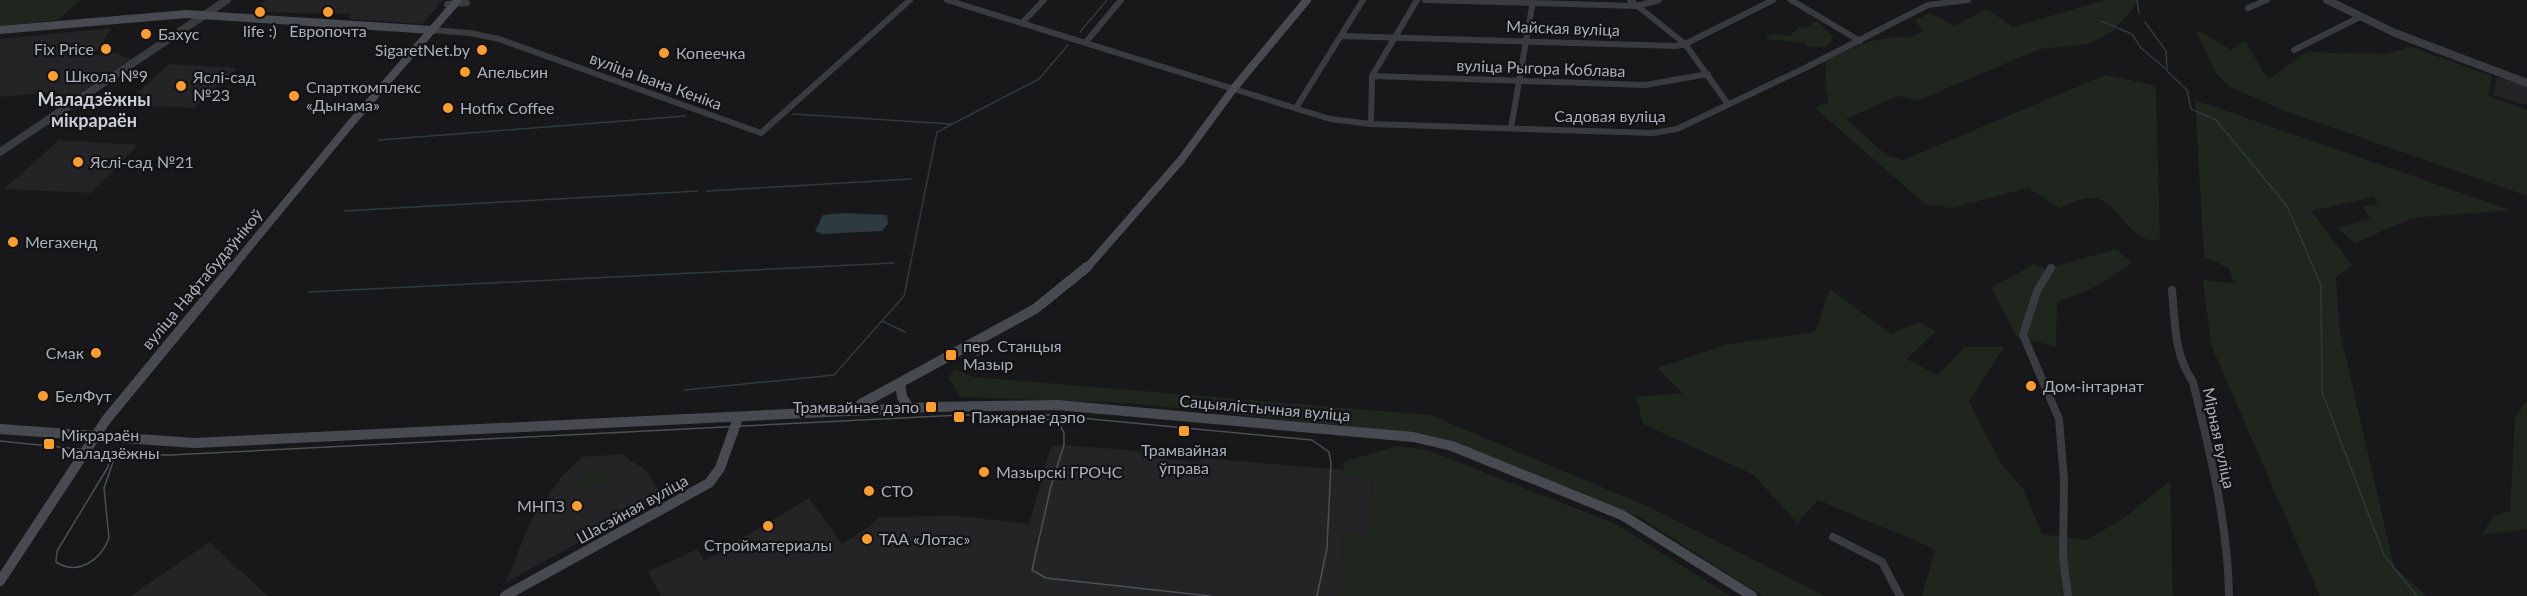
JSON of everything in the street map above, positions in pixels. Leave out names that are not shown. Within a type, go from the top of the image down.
[{"type":"main road","points":[[856,411],[861,404],[1035,309],[1080,275],[1115,238],[1181,160],[1234,88],[1307,0]]},
{"type":"main road","name":"вуліца Нафтабудаўнікоў","points":[[0,581],[106,420],[396,70],[406,63],[429,29],[459,2]]},
{"type":"main road","points":[[0,30],[143,16],[205,15],[429,29]]},
{"type":"main road","points":[[900,383],[902,396],[909,408]]},
{"type":"main road","name":"Сацыялістычная вуліца","points":[[96,435],[194,443],[909,408],[1057,405],[1413,437],[1433,441],[1622,515],[1752,596]]},
{"type":"main road","name":"Шасэйная вуліца","points":[[505,596],[710,483],[720,468],[738,418]]},
{"type":"main road","points":[[0,429],[96,435]]},
{"type":"street","points":[[0,152],[227,0]]},
{"type":"street","name":"вуліца Івана Кеніка","points":[[429,29],[470,33],[499,39],[761,133],[910,0]]},
{"type":"street","name":"Садовая вуліца","points":[[947,0],[1330,118],[1371,124],[1653,133],[1677,129],[1860,41],[1928,5],[1968,0]]},
{"type":"street","points":[[1023,22],[1044,0]]},
{"type":"street","points":[[1086,42],[1121,0]]},
{"type":"street","points":[[1296,108],[1363,0]]},
{"type":"street","points":[[1371,124],[1372,76],[1417,0]]},
{"type":"street","points":[[1425,0],[1532,1],[1637,6],[1659,0]]},
{"type":"street","points":[[1630,0],[1685,44],[1728,104]]},
{"type":"street","name":"Майская вуліца","points":[[1341,36],[1676,46],[1685,44],[1761,2],[1773,0]]},
{"type":"street","points":[[1791,0],[1860,41]]},
{"type":"street","points":[[2248,8],[2268,0]]},
{"type":"street","points":[[2327,0],[2441,52],[2527,83]]},
{"type":"street","points":[[1511,128],[1532,1]]},
{"type":"street","points":[[2294,50],[2360,17]]},
{"type":"street","name":"вуліца Рыгора Коблава","points":[[1372,76],[1646,85],[1708,74]]},
{"type":"street","points":[[2051,268],[2037,291],[2023,335],[2059,419],[2064,479],[2063,556],[2068,596]]},
{"type":"street","name":"Мірная вуліца","points":[[2172,290],[2175,336],[2185,371],[2193,382],[2212,461],[2225,540],[2229,596]]},
{"type":"street","points":[[1833,537],[1882,562],[1900,596]]},
{"type":"shaded area","points":[[0,0],[81,0],[57,20],[0,26]]},
{"type":"shaded area","points":[[265,0],[443,0],[422,24],[349,19],[351,14],[253,12]]},
{"type":"shaded area","points":[[2105,0],[2138,0],[2139,2],[2113,31],[2088,44],[2040,49],[1919,100],[1898,96],[1846,119],[1886,155],[1903,160],[2105,75],[2153,85],[2156,90],[2160,239],[2150,240],[2140,236],[2117,212],[2100,200],[2086,198],[2059,208],[2028,188],[1952,208],[1925,204],[1815,108],[1829,102],[1825,86],[1826,60],[1871,41],[1918,34],[1923,31],[1915,20],[1930,13],[1955,26],[1987,9],[2013,27]]},
{"type":"shaded area","points":[[1817,21],[1834,37],[1826,47],[1809,47],[1805,43],[1765,39],[1771,34],[1790,36],[1799,27],[1804,28]]},
{"type":"shaded area","name":"Школа №9","points":[[112,28],[94,55],[115,53],[131,59],[69,100],[45,93],[0,97],[0,39]]},
{"type":"shaded area","points":[[2196,31],[2231,50],[2245,40],[2268,80],[2307,52],[2385,54],[2411,47],[2492,76],[2488,96],[2527,110],[2527,196],[2285,111],[2230,87],[2215,72]]},
{"type":"shaded area","name":"Яслі-сад №23","points":[[169,64],[237,68],[194,108],[124,105]]},
{"type":"shaded area","points":[[2496,77],[2527,86],[2527,105],[2494,95]]},
{"type":"shaded area","points":[[2195,100],[2510,210],[2412,218],[2355,243],[2337,228],[2370,219],[2362,206],[2378,204],[2374,197],[2311,211],[2352,266],[2336,277],[2339,327],[2394,567],[2427,596],[2320,596],[2211,345],[2203,280],[2234,283],[2229,268],[2204,257]]},
{"type":"shaded area","name":"Яслі-сад №21","points":[[59,140],[138,145],[91,193],[4,189]]},
{"type":"shaded area","points":[[844,213],[887,215],[888,224],[882,231],[822,234],[815,231],[823,215]]},
{"type":"shaded area","points":[[2116,249],[2132,263],[2093,288],[2057,302],[2056,347],[2017,337],[1991,288],[2034,264],[2046,269]]},
{"type":"shaded area","points":[[1830,289],[1891,334],[1918,322],[1936,331],[1907,359],[1938,375],[1965,347],[2004,347],[1969,401],[2002,465],[2024,490],[2042,534],[2086,540],[2121,520],[2170,481],[2173,596],[1922,596],[1935,549],[1818,500],[1797,523],[1754,475],[1643,424],[1636,397],[1683,393],[1657,368],[1725,345],[1815,332]]},
{"type":"shaded area","points":[[954,368],[973,377],[1430,415],[1647,506],[1825,596],[1763,596],[1639,517],[1444,439],[1412,433],[1129,403],[961,397],[949,379]]},
{"type":"shaded area","points":[[2527,400],[2527,529],[2482,535],[2493,516],[2510,511],[2515,419]]},
{"type":"shaded area","points":[[1051,446],[1126,450],[1145,453],[1151,457],[1197,462],[1203,458],[1343,470],[1344,476],[1372,477],[1369,535],[1343,534],[1338,596],[661,596],[648,572],[697,549],[704,561],[809,498],[842,544],[869,527],[879,517],[958,516],[1029,524]]},
{"type":"shaded area","points":[[1397,446],[1427,450],[1618,525],[1730,596],[1338,596],[1343,533],[1369,535],[1372,477],[1344,476],[1343,462]]},
{"type":"shaded area","points":[[621,454],[646,470],[663,497],[506,582],[531,520],[563,475],[582,457]]},
{"type":"shaded area","points":[[614,466],[617,472],[606,481],[585,487],[581,487],[578,483],[581,478]]},
{"type":"shaded area","points":[[209,542],[268,596],[131,596]]},
{"type":"waterway","points":[[1080,32],[1107,0]]},
{"type":"waterway","points":[[2137,0],[2139,14]]},
{"type":"waterway","points":[[2101,21],[2132,34],[2141,48],[2166,69]]},
{"type":"waterway","points":[[2145,22],[2166,51],[2167,71],[2187,90],[2191,109],[2216,120],[2287,206],[2321,285],[2322,392],[2384,555],[2417,596]]},
{"type":"waterway","points":[[684,390],[834,375],[904,296],[937,132],[1039,79],[1068,45]]},
{"type":"waterway","points":[[793,114],[951,124]]},
{"type":"waterway","points":[[379,140],[685,116]]},
{"type":"waterway","points":[[707,191],[911,179]]},
{"type":"waterway","points":[[344,211],[698,191]]},
{"type":"waterway","points":[[309,292],[894,263]]},
{"type":"waterway","points":[[882,321],[905,332]]},
{"type":"waterway","points":[[976,356],[981,354],[980,348]]},
{"type":"tram line","points":[[0,441],[137,455],[170,455],[961,415],[1049,415],[1312,440],[1329,452],[1331,463],[1327,548],[1317,596]]},
{"type":"tram line","points":[[1044,418],[1060,425],[1064,433],[1064,445],[1051,486],[1032,570],[1046,578],[1210,596]]},
{"type":"tram line","points":[[104,455],[109,460],[108,467],[57,551],[56,562],[64,566],[88,564],[100,553],[109,538],[104,488],[113,462],[107,452]]},
{"type":"place","name":"life :)","points":[[260,12]]},
{"type":"place","name":"Европочта","points":[[328,12]]},
{"type":"place","name":"Бахус","points":[[146,34]]},
{"type":"place","name":"Fix Price","points":[[106,49]]},
{"type":"place","name":"SigaretNet.by","points":[[482,50]]},
{"type":"place","name":"Копеечка","points":[[664,53]]},
{"type":"place","name":"Апельсин","points":[[465,72]]},
{"type":"place","name":"Школа №9","points":[[53,76]]},
{"type":"place","name":"Яслі-сад №23","points":[[181,86]]},
{"type":"place","name":"Спарткомплекс «Дынама»","points":[[294,96]]},
{"type":"place","name":"Hotfix Coffee","points":[[448,108]]},
{"type":"place","name":"Яслі-сад №21","points":[[78,162]]},
{"type":"place","name":"Мегахенд","points":[[13,242]]},
{"type":"place","name":"Смак","points":[[96,353]]},
{"type":"place","name":"пер. Станцыя Мазыр","points":[[951,355]]},
{"type":"place","name":"Дом-інтарнат","points":[[2031,386]]},
{"type":"place","name":"БелФут","points":[[43,396]]},
{"type":"place","name":"Трамвайнае дэпо","points":[[931,407]]},
{"type":"place","name":"Пажарнае дэпо","points":[[959,417]]},
{"type":"place","name":"Трамвайная ўправа","points":[[1184,431]]},
{"type":"place","name":"Мікрараён Маладзёжны","points":[[49,444]]},
{"type":"place","name":"Мазырскі ГРОЧС","points":[[984,472]]},
{"type":"place","name":"СТО","points":[[869,491]]},
{"type":"place","name":"МНПЗ","points":[[577,506]]},
{"type":"place","name":"Стройматериалы","points":[[768,526]]},
{"type":"place","name":"ТАА «Лотас»","points":[[867,539]]},
{"type":"district","name":"Маладзёжны мікрараён","points":[[94,110]]}]
